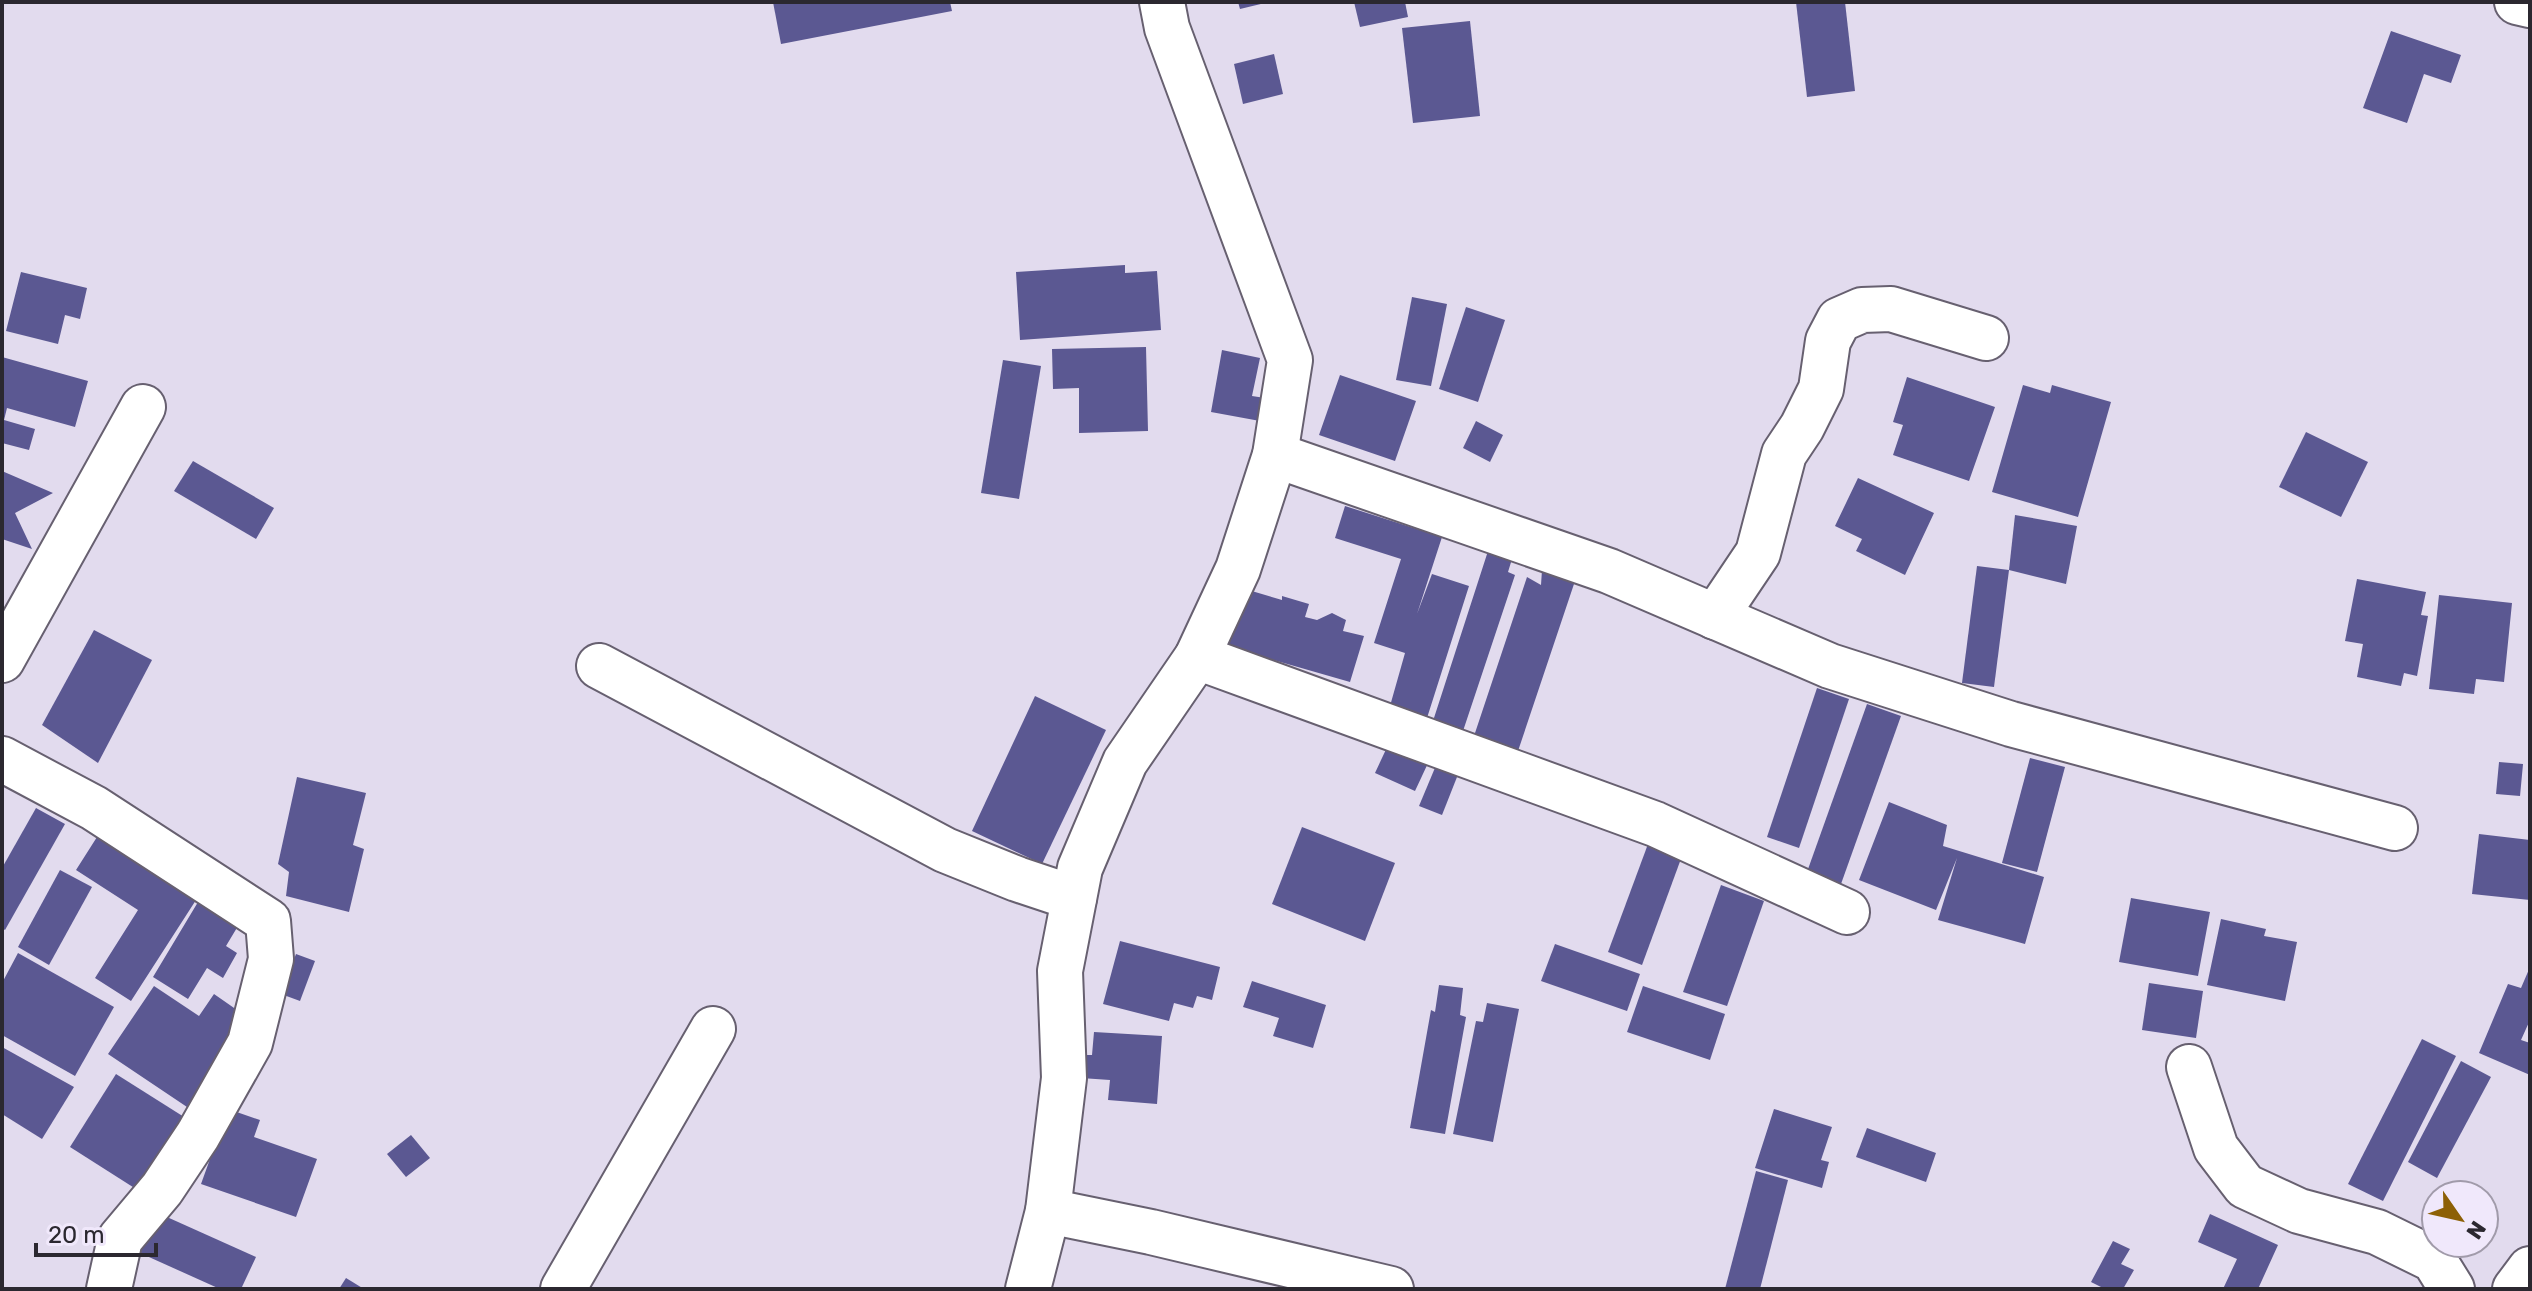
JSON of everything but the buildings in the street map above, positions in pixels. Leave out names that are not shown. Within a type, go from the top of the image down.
[{"type":"street","points":[[1028,1289],[1048,1211],[1064,1078],[1060,971],[1080,868],[1125,762],[1197,657],[1238,569],[1275,455],[1290,360],[1167,28],[1162,2]]},
{"type":"street","points":[[2517,2],[2530,5]]},
{"type":"street","points":[[1715,617],[1758,553],[1784,454],[1821,389],[1828,341],[1839,320],[1862,310],[1891,309],[1986,338]]},
{"type":"street","points":[[2,660],[143,407]]},
{"type":"street","points":[[1275,455],[1609,571],[1830,666],[2011,724],[2395,828]]},
{"type":"street","points":[[1197,657],[1655,824],[1847,912]]},
{"type":"street","points":[[599,666],[945,850],[1074,898]]},
{"type":"street","points":[[2,759],[94,808],[268,921],[271,959],[250,1043],[198,1135],[162,1189],[120,1239],[109,1289]]},
{"type":"street","points":[[563,1289],[713,1029]]},
{"type":"street","points":[[2189,1067],[2216,1148],[2245,1186],[2299,1211],[2377,1232],[2434,1260],[2452,1289]]},
{"type":"street","points":[[1048,1211],[1391,1289]]},
{"type":"street","points":[[2515,1289],[2530,1269]]}]
